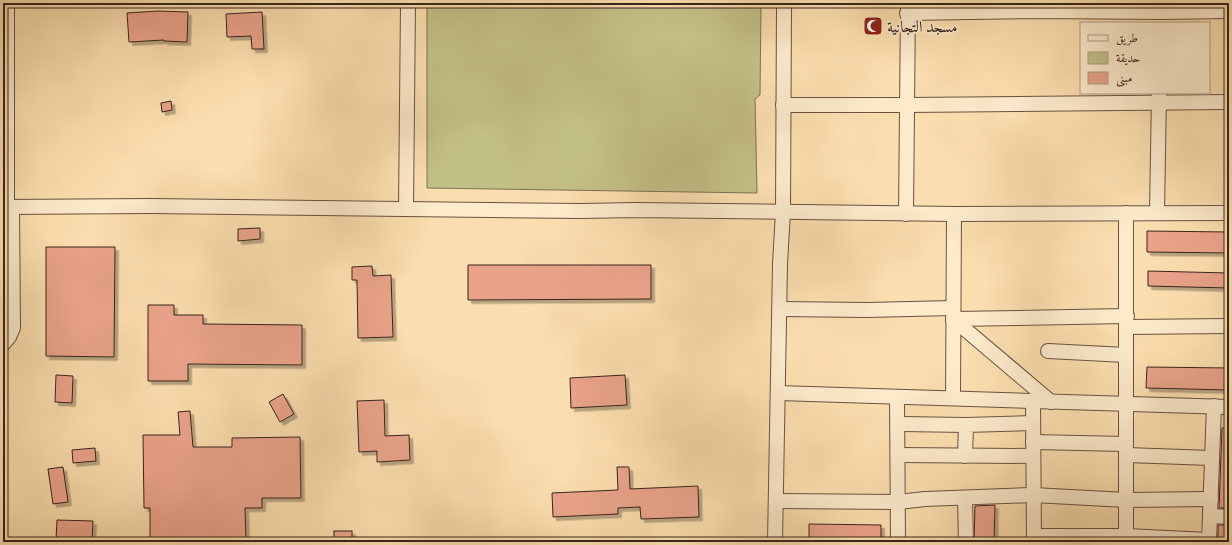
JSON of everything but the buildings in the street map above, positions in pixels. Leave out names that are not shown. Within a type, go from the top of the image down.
[{"type":"street","points":[[3,344],[9,337],[13,328],[7,207],[5,54],[8,3]]},
{"type":"street","points":[[406,208],[408,3]]},
{"type":"street","points":[[775,542],[783,212],[784,3]]},
{"type":"street","points":[[906,214],[907,8],[1161,13],[1229,11]]},
{"type":"street","points":[[783,104],[907,105],[1159,98],[1229,102]]},
{"type":"street","points":[[1157,213],[1159,98]]},
{"type":"street","points":[[7,207],[150,206],[906,214],[1229,213]]},
{"type":"street","points":[[1126,213],[1126,539]]},
{"type":"street","points":[[953,398],[954,214]]},
{"type":"street","points":[[780,309],[953,313],[1229,326]]},
{"type":"street","points":[[953,313],[1051,402]]},
{"type":"street","points":[[1048,351],[1126,355]]},
{"type":"street","points":[[778,393],[1229,407]]},
{"type":"street","points":[[897,397],[898,542]]},
{"type":"street","points":[[1033,401],[1034,539],[1209,541],[1214,406]]},
{"type":"street","points":[[902,424],[966,425],[1033,423]]},
{"type":"street","points":[[965,456],[966,425]]},
{"type":"street","points":[[1033,442],[1126,449],[1212,458]]},
{"type":"street","points":[[898,455],[1033,456]]},
{"type":"street","points":[[776,501],[898,502],[925,499],[1033,495],[1126,500],[1211,499]]},
{"type":"street","points":[[965,498],[966,542]]},
{"type":"street","points":[[1210,516],[1229,517]]},
{"type":"green space","points":[[427,3],[761,3],[760,95],[755,99],[757,193],[427,188]]},
{"type":"place","name":"مسجد التجانية","points":[[873,26]]}]
